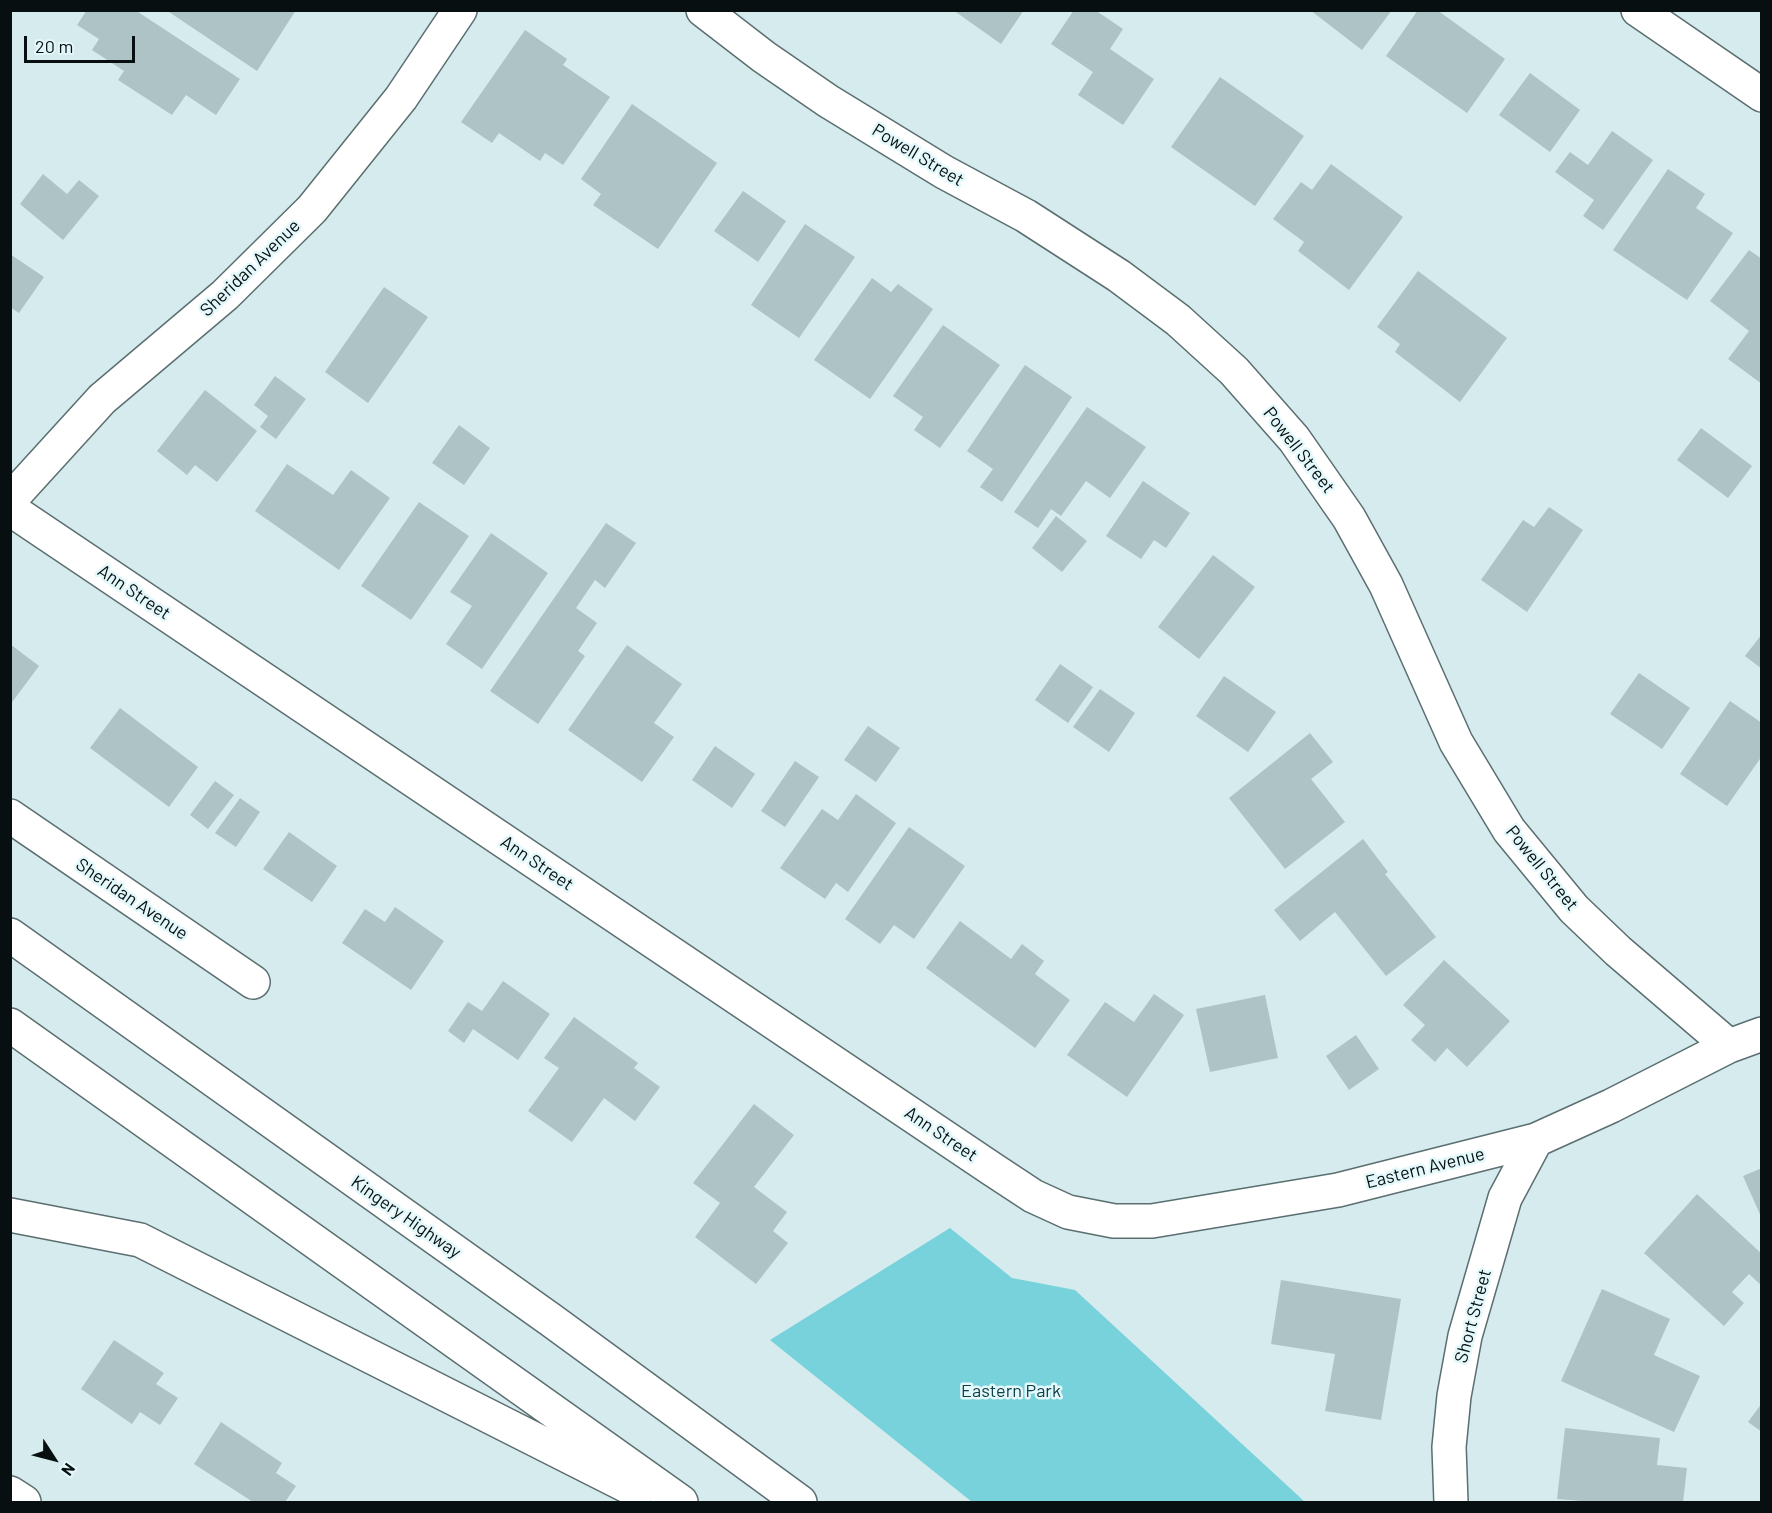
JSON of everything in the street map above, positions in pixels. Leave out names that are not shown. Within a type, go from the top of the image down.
[{"type":"main road","name":"Sheridan Avenue","points":[[10,500],[102,399],[225,295],[312,208],[401,98],[459,10]]},
{"type":"main road","name":"Powell Street","points":[[703,10],[764,57],[828,101],[944,172],[1026,216],[1119,276],[1178,321],[1234,371],[1294,439],[1349,518],[1386,585],[1456,742],[1509,830],[1546,878],[1581,916],[1618,951],[1729,1046]]},
{"type":"main road","points":[[1638,10],[1761,95]]},
{"type":"main road","name":"Ann Street","points":[[10,509],[992,1169],[1034,1196],[1068,1212]]},
{"type":"main road","name":"Sheridan Avenue","points":[[10,816],[253,982]]},
{"type":"main road","name":"Kingery Highway","points":[[10,935],[542,1313],[800,1503]]},
{"type":"main road","points":[[10,1025],[681,1503]]},
{"type":"main road","name":"Eastern Avenue","points":[[1068,1212],[1114,1221],[1152,1221],[1338,1190],[1536,1140],[1611,1106],[1729,1046],[1761,1034]]},
{"type":"main road","name":"Short Street","points":[[1451,1503],[1449,1447],[1454,1396],[1465,1336],[1505,1198],[1536,1140]]},
{"type":"main road","points":[[10,1215],[140,1240],[660,1503]]},
{"type":"main road","points":[[10,1493],[24,1503]]},
{"type":"green space","name":"Eastern Park","points":[[950,1228],[1012,1278],[1075,1290],[1305,1502],[972,1502],[770,1340]]},
{"type":"building","points":[[87,10],[135,10],[240,79],[216,115],[186,95],[172,115],[118,80],[124,71],[92,50],[99,39],[77,25]]},
{"type":"building","points":[[166,10],[296,10],[257,71]]},
{"type":"building","points":[[953,10],[1024,10],[1001,44]]},
{"type":"building","points":[[1074,10],[1095,10],[1123,29],[1110,49],[1154,79],[1123,125],[1078,95],[1093,72],[1051,44]]},
{"type":"building","points":[[1310,10],[1392,10],[1362,50]]},
{"type":"building","points":[[1418,10],[1437,10],[1505,59],[1467,113],[1386,56]]},
{"type":"building","points":[[525,30],[567,59],[563,65],[610,97],[563,165],[545,153],[540,161],[499,133],[492,143],[461,122]]},
{"type":"building","points":[[1530,73],[1580,110],[1550,152],[1499,115]]},
{"type":"building","points":[[1220,77],[1304,136],[1255,206],[1171,147]]},
{"type":"building","points":[[632,104],[717,163],[658,249],[593,205],[601,194],[581,179]]},
{"type":"building","points":[[1612,131],[1653,160],[1603,230],[1583,216],[1594,200],[1555,172],[1570,152],[1588,165]]},
{"type":"building","points":[[1331,164],[1403,217],[1349,290],[1298,251],[1304,242],[1273,219],[1301,182],[1312,190]]},
{"type":"building","points":[[1668,169],[1705,194],[1696,208],[1733,233],[1687,300],[1613,250]]},
{"type":"building","points":[[43,174],[67,194],[79,180],[99,196],[63,240],[20,204]]},
{"type":"building","points":[[743,191],[786,221],[758,262],[714,231]]},
{"type":"building","points":[[805,224],[855,257],[799,338],[751,305]]},
{"type":"building","points":[[1749,250],[1762,259],[1762,384],[1728,359],[1749,331],[1710,301]]},
{"type":"building","points":[[10,254],[44,277],[19,313],[10,307]]},
{"type":"building","points":[[1418,271],[1507,338],[1460,402],[1395,352],[1400,344],[1377,327]]},
{"type":"building","points":[[872,278],[891,292],[898,284],[933,309],[870,399],[814,360]]},
{"type":"building","points":[[384,287],[428,317],[368,403],[325,372]]},
{"type":"building","points":[[943,325],[1000,365],[940,448],[914,430],[923,417],[893,396]]},
{"type":"building","points":[[1025,365],[1072,397],[1002,502],[980,487],[993,469],[967,451]]},
{"type":"building","points":[[275,376],[306,399],[276,439],[260,427],[268,416],[254,405]]},
{"type":"building","points":[[205,390],[257,431],[217,482],[195,465],[187,475],[157,451]]},
{"type":"building","points":[[1087,407],[1146,447],[1110,498],[1086,481],[1061,516],[1051,509],[1038,528],[1014,512]]},
{"type":"building","points":[[459,425],[490,448],[464,485],[432,463]]},
{"type":"building","points":[[1701,428],[1752,466],[1728,498],[1677,460]]},
{"type":"building","points":[[287,464],[333,495],[351,470],[390,498],[339,570],[255,511]]},
{"type":"building","points":[[1143,481],[1190,513],[1166,548],[1154,540],[1141,559],[1106,536]]},
{"type":"building","points":[[419,502],[469,536],[411,620],[361,586]]},
{"type":"building","points":[[1549,507],[1583,530],[1527,612],[1481,580],[1523,520],[1534,527]]},
{"type":"building","points":[[1056,516],[1087,541],[1062,572],[1032,548]]},
{"type":"building","points":[[606,523],[636,543],[605,588],[595,580],[576,608],[597,623],[578,651],[585,656],[538,724],[490,691]]},
{"type":"building","points":[[491,533],[548,573],[482,669],[446,644],[472,606],[450,592]]},
{"type":"building","points":[[1213,555],[1255,587],[1199,659],[1158,627]]},
{"type":"building","points":[[1762,634],[1762,669],[1745,656]]},
{"type":"building","points":[[10,644],[39,666],[10,705]]},
{"type":"building","points":[[627,645],[682,684],[654,723],[674,737],[642,782],[568,730]]},
{"type":"building","points":[[1060,664],[1093,687],[1068,723],[1035,700]]},
{"type":"building","points":[[1639,673],[1690,708],[1662,749],[1610,714]]},
{"type":"building","points":[[1224,676],[1276,712],[1248,752],[1196,716]]},
{"type":"building","points":[[1100,689],[1135,713],[1109,752],[1073,727]]},
{"type":"building","points":[[1730,701],[1762,723],[1762,756],[1727,806],[1680,774]]},
{"type":"building","points":[[120,708],[198,767],[169,807],[90,748]]},
{"type":"building","points":[[868,726],[900,748],[876,782],[844,760]]},
{"type":"building","points":[[1310,733],[1333,762],[1311,779],[1345,822],[1285,869],[1229,798]]},
{"type":"building","points":[[715,746],[755,774],[732,808],[692,780]]},
{"type":"building","points":[[795,761],[819,777],[785,827],[761,811]]},
{"type":"building","points":[[215,781],[234,795],[208,829],[190,815]]},
{"type":"building","points":[[856,794],[896,823],[848,892],[836,883],[825,899],[780,868],[822,809],[838,820]]},
{"type":"building","points":[[240,798],[260,812],[236,847],[215,833]]},
{"type":"building","points":[[909,827],[965,866],[914,939],[894,925],[880,944],[845,919]]},
{"type":"building","points":[[289,832],[337,866],[312,902],[263,869]]},
{"type":"building","points":[[1363,839],[1388,872],[1385,874],[1436,937],[1386,976],[1335,912],[1300,941],[1274,910]]},
{"type":"building","points":[[395,907],[444,941],[411,990],[342,943],[365,909],[385,922]]},
{"type":"building","points":[[960,921],[1011,959],[1022,944],[1044,961],[1035,974],[1070,1000],[1035,1048],[926,968]]},
{"type":"building","points":[[1444,960],[1510,1021],[1467,1067],[1447,1048],[1435,1062],[1411,1040],[1425,1025],[1403,1005]]},
{"type":"building","points":[[503,981],[550,1014],[518,1060],[473,1029],[464,1043],[448,1031],[468,1002],[482,1011]]},
{"type":"building","points":[[1154,994],[1184,1015],[1127,1097],[1067,1055],[1105,1002],[1134,1022]]},
{"type":"building","points":[[1265,995],[1278,1058],[1210,1072],[1196,1009]]},
{"type":"building","points":[[574,1017],[638,1063],[634,1068],[660,1087],[635,1121],[604,1098],[572,1142],[528,1111],[559,1068],[544,1058]]},
{"type":"building","points":[[1356,1035],[1379,1069],[1349,1090],[1326,1056]]},
{"type":"building","points":[[754,1104],[794,1135],[754,1187],[787,1212],[773,1231],[788,1243],[756,1284],[695,1237],[720,1203],[693,1183]]},
{"type":"building","points":[[1762,1168],[1762,1219],[1743,1176]]},
{"type":"building","points":[[1697,1194],[1762,1254],[1762,1286],[1749,1274],[1732,1292],[1744,1303],[1724,1326],[1644,1253]]},
{"type":"building","points":[[1281,1280],[1401,1299],[1381,1420],[1325,1411],[1335,1354],[1271,1344]]},
{"type":"building","points":[[1602,1289],[1670,1319],[1654,1355],[1700,1376],[1674,1432],[1561,1381]]},
{"type":"building","points":[[114,1340],[164,1373],[156,1384],[178,1398],[160,1425],[140,1412],[132,1424],[81,1389]]},
{"type":"building","points":[[1762,1403],[1762,1432],[1748,1422]]},
{"type":"building","points":[[221,1422],[282,1463],[276,1473],[296,1486],[285,1502],[253,1502],[194,1464]]},
{"type":"building","points":[[1565,1428],[1660,1438],[1657,1465],[1687,1468],[1683,1502],[1594,1502],[1557,1499]]}]
